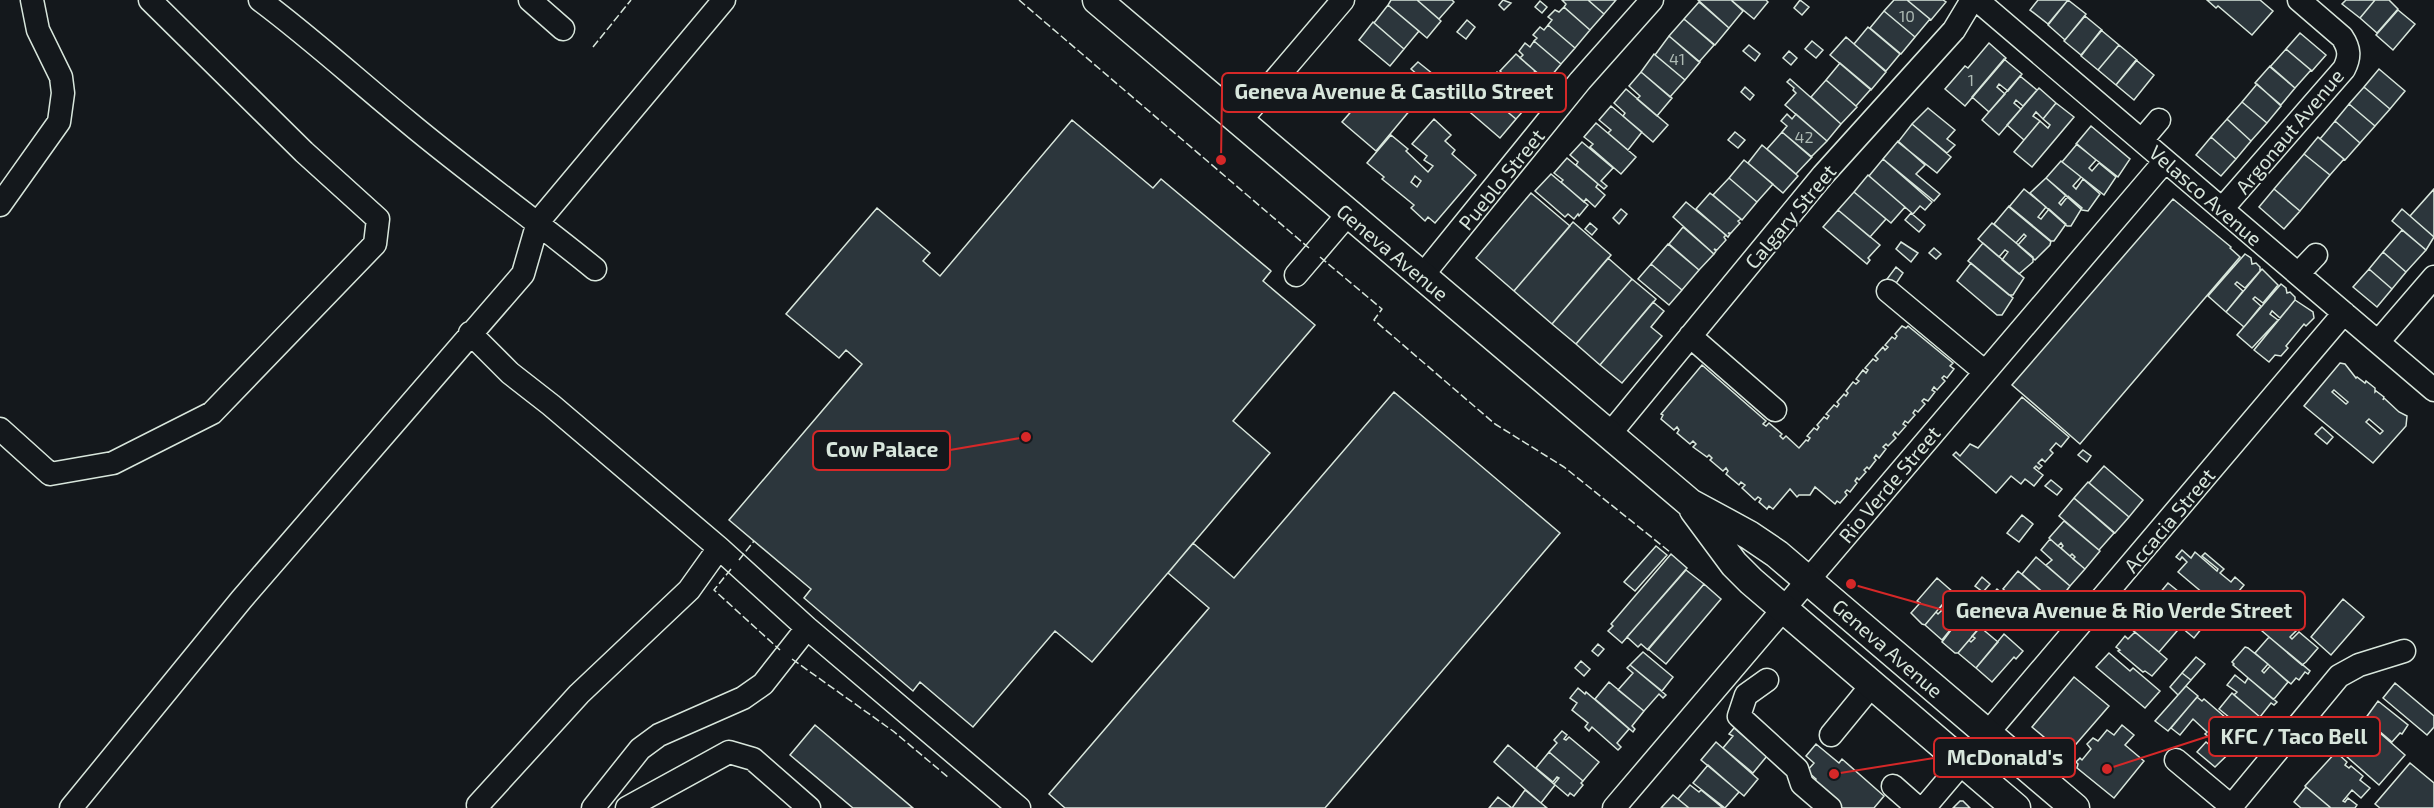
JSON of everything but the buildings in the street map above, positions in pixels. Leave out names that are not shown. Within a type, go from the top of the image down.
[{"type":"main road","name":"Geneva Avenue","points":[[1097,0],[1689,503],[1749,535],[1777,554],[2075,808]]},
{"type":"main road","name":"Geneva Avenue","points":[[1689,503],[1734,564],[1783,609],[2016,808]]},
{"type":"street","points":[[0,205],[59,122],[63,93],[61,77],[38,30],[32,0]]},
{"type":"street","points":[[0,429],[50,474],[112,463],[212,413],[375,244],[378,219],[304,152],[150,0]]},
{"type":"street","points":[[260,0],[290,22],[409,124],[538,222],[595,269]]},
{"type":"street","points":[[530,0],[563,29]]},
{"type":"street","points":[[71,808],[249,591],[523,274],[538,222],[724,0]]},
{"type":"street","points":[[1240,121],[1343,0]]},
{"type":"street","name":"Pueblo Street","points":[[1422,276],[1580,81],[1652,0]]},
{"type":"street","name":"Calgary Street","points":[[1608,435],[1823,175],[1954,30],[1972,0]]},
{"type":"street","name":"Velasco Avenue","points":[[1977,0],[2434,390]]},
{"type":"street","name":"Argonaut Avenue","points":[[2222,210],[2344,69],[2348,61],[2348,45],[2343,37],[2299,0]]},
{"type":"street","points":[[2142,140],[2159,120]]},
{"type":"street","name":"Rio Verde Street","points":[[1614,808],[2165,161]]},
{"type":"street","points":[[1296,274],[1348,213]]},
{"type":"street","points":[[2298,274],[2316,255]]},
{"type":"street","points":[[2378,342],[2434,277]]},
{"type":"street","points":[[1888,291],[1985,372]]},
{"type":"street","name":"Accacia Street","points":[[1924,808],[2344,313]]},
{"type":"street","points":[[470,333],[510,373],[719,548],[807,628],[1019,808]]},
{"type":"street","points":[[1690,336],[1775,410]]},
{"type":"street","points":[[478,806],[579,694],[689,590],[719,548]]},
{"type":"street","points":[[593,808],[640,749],[659,735],[744,698],[763,684],[807,628]]},
{"type":"street","points":[[2176,760],[2230,807],[2339,676],[2359,665],[2404,651]]},
{"type":"street","points":[[1767,680],[1746,695],[1739,716],[1797,769],[1802,784],[1830,808]]},
{"type":"street","points":[[1831,735],[1872,685]]},
{"type":"street","points":[[627,808],[729,752],[753,759],[809,808]]},
{"type":"street","points":[[1893,786],[1918,808]]},
{"type":"fence","points":[[593,47],[631,0]]},
{"type":"fence","points":[[1019,0],[1309,248]]},
{"type":"fence","points":[[1320,257],[1382,309],[1374,320],[1495,424],[1564,467],[1670,552]]},
{"type":"fence","points":[[739,560],[754,541]]},
{"type":"fence","points":[[731,569],[714,590],[780,650]]},
{"type":"fence","points":[[792,659],[893,731],[949,778]]},
{"type":"place","name":"Geneva Avenue & Castillo Street","points":[[1221,160]]},
{"type":"place","name":"Cow Palace","points":[[1026,437]]},
{"type":"place","name":"Geneva Avenue & Rio Verde Street","points":[[1851,584]]},
{"type":"place","name":"KFC / Taco Bell","points":[[2107,769]]},
{"type":"place","name":"McDonald's","points":[[1834,774]]}]
